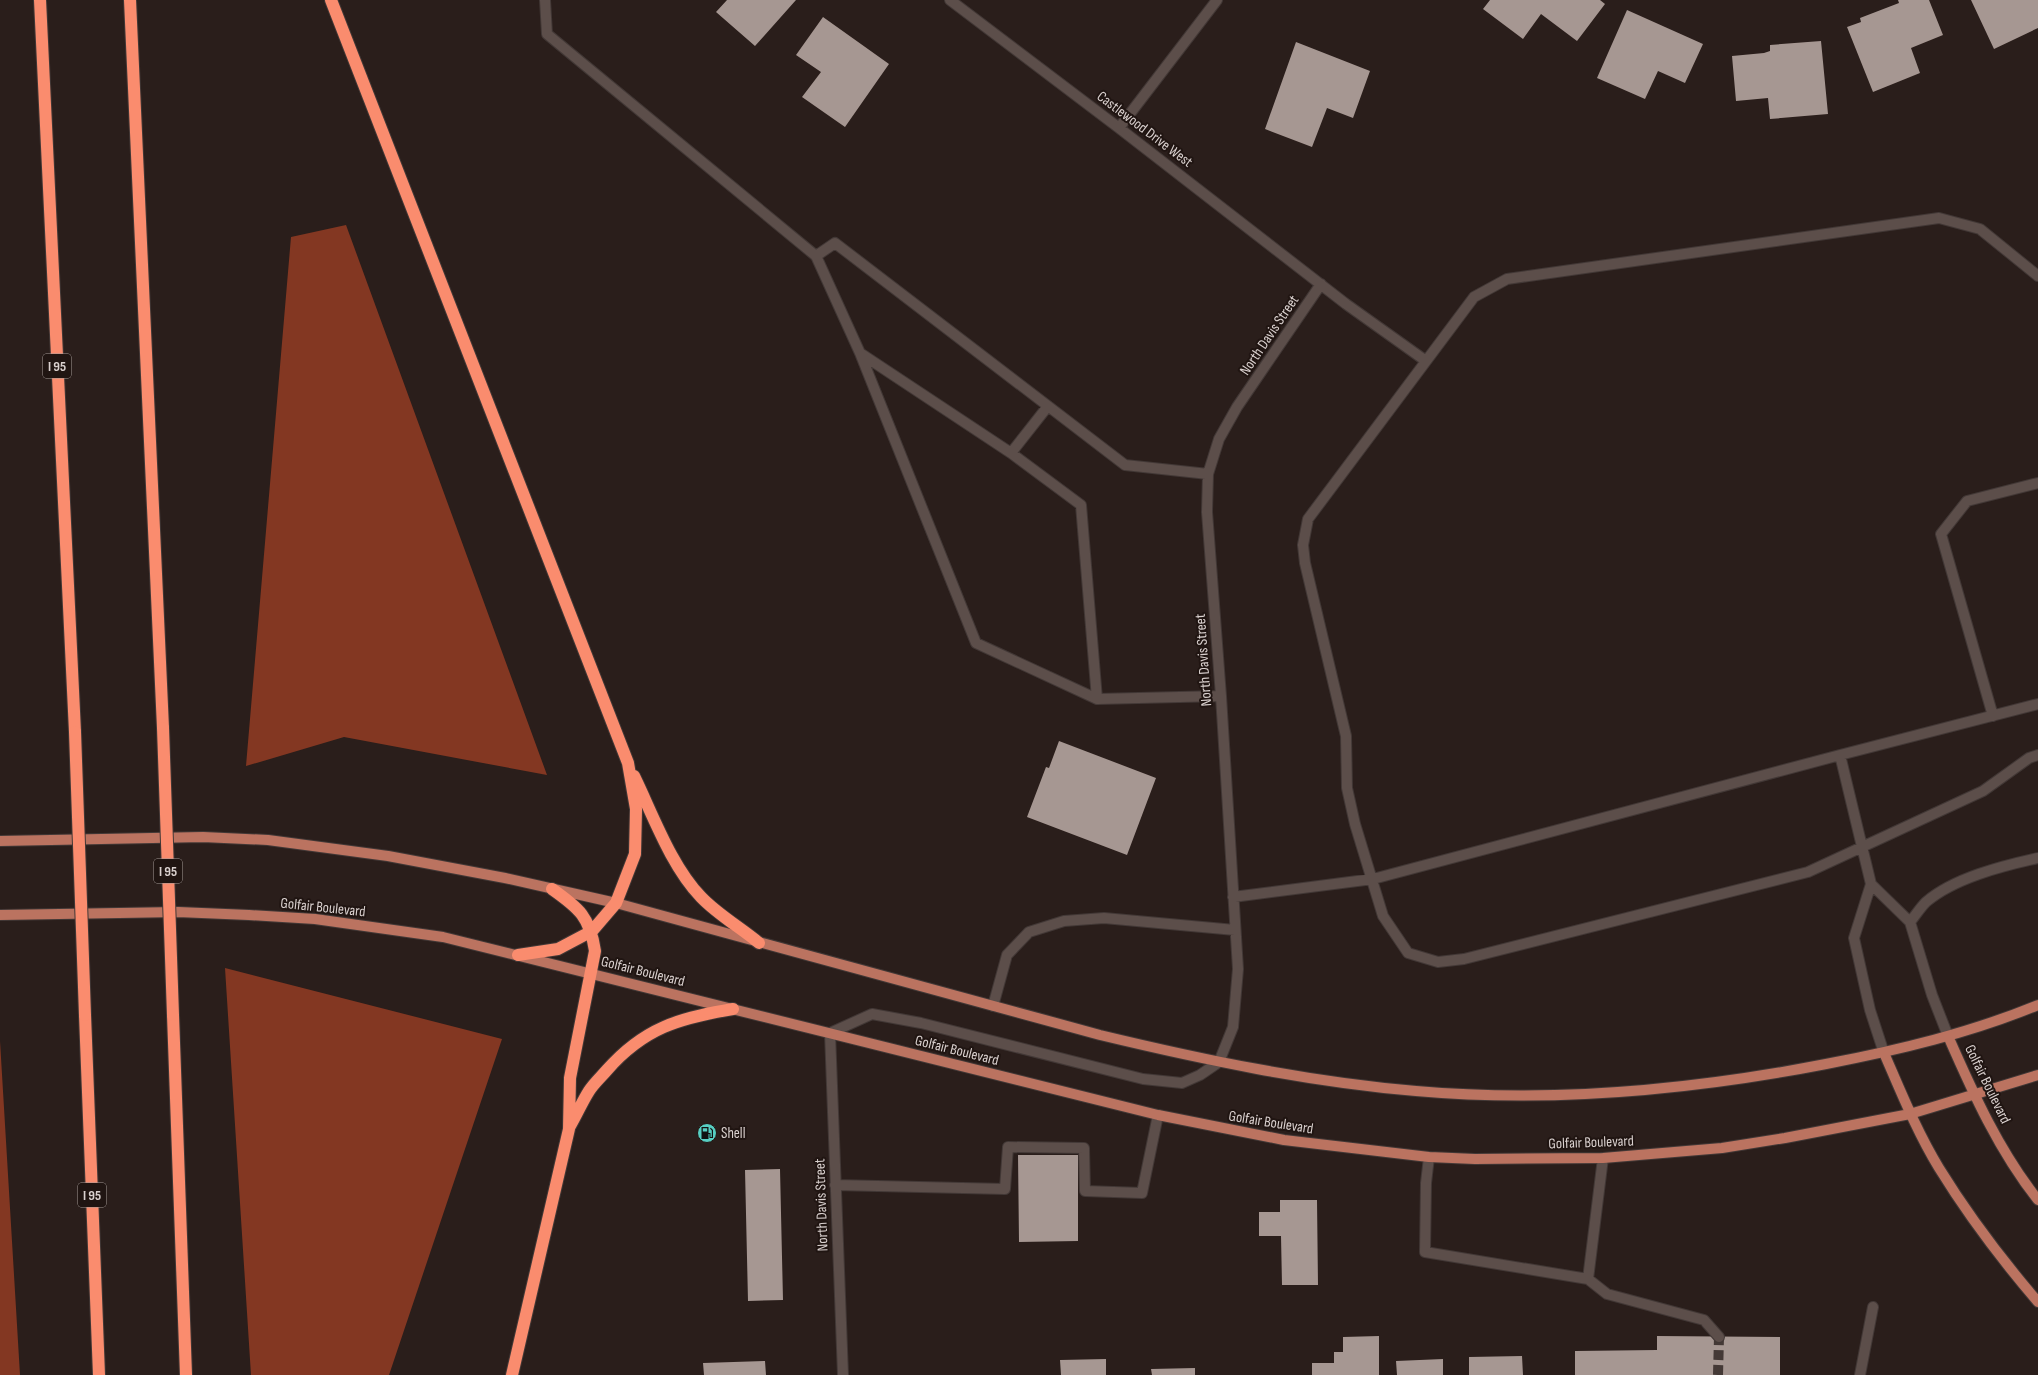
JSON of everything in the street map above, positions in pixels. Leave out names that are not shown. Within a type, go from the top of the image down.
[{"type":"highway","name":"I 95","points":[[40,0],[75,732],[100,1375]]},
{"type":"highway","name":"I 95","points":[[130,0],[163,728],[172,1015],[186,1375]]},
{"type":"highway","points":[[331,0],[628,763],[678,868],[701,898],[759,943]]},
{"type":"highway","points":[[518,955],[558,949],[592,931],[616,903],[635,854],[636,809],[628,763]]},
{"type":"highway","points":[[512,1375],[569,1129],[570,1078],[592,974],[595,951],[592,931],[576,906],[552,889]]},
{"type":"highway","points":[[569,1129],[590,1090],[618,1057],[639,1040],[661,1028],[694,1015],[733,1009]]},
{"type":"main road","name":"Golfair Boulevard","points":[[0,841],[204,837],[268,840],[388,856],[460,868],[616,903],[1100,1036],[1219,1062],[1332,1081],[1417,1091],[1546,1094],[1614,1092],[1707,1083],[1809,1068],[1884,1053],[1948,1036],[1974,1095],[1998,1141],[2038,1200]]},
{"type":"main road","name":"Golfair Boulevard","points":[[0,915],[178,912],[308,919],[443,937],[1158,1116],[1284,1140],[1429,1157],[1475,1159],[1603,1158],[1722,1148],[1785,1138],[1910,1114],[2038,1074]]},
{"type":"main road","points":[[1948,1036],[2005,1018],[2038,1005]]},
{"type":"main road","points":[[1884,1053],[1910,1114],[1938,1167],[1972,1218],[2009,1268],[2038,1302]]},
{"type":"street","points":[[545,0],[547,34],[816,256],[860,353],[976,644],[1097,698],[1221,696]]},
{"type":"street","name":"Castlewood Drive West","points":[[950,0],[1321,284],[1426,360]]},
{"type":"street","points":[[1119,128],[1217,0]]},
{"type":"street","points":[[2038,276],[1980,229],[1940,218],[1507,279],[1474,297],[1308,519],[1303,545],[1305,563],[1346,736],[1347,788],[1355,824],[1383,916],[1408,953],[1438,962],[1464,959],[1808,872],[1863,848],[1982,791],[2030,758],[2038,755]]},
{"type":"street","points":[[816,256],[835,243],[1125,465],[1208,474]]},
{"type":"street","name":"North Davis Street","points":[[1219,1062],[1233,1027],[1238,969],[1221,696],[1207,512],[1208,474],[1219,439],[1237,407],[1321,284]]},
{"type":"street","points":[[860,353],[1010,453],[1081,505],[1097,698]]},
{"type":"street","points":[[1010,453],[1048,406]]},
{"type":"street","points":[[1993,716],[1941,534],[1967,500],[2038,483]]},
{"type":"street","points":[[1233,897],[1373,880],[1840,755],[2038,704]]},
{"type":"street","points":[[1840,755],[1871,884],[1854,938],[1870,1010],[1884,1053]]},
{"type":"street","points":[[1910,922],[1926,903],[1954,884],[2009,865],[2038,858]]},
{"type":"street","points":[[1871,884],[1910,922],[1932,995],[1948,1036]]},
{"type":"street","points":[[993,1006],[1007,955],[1029,932],[1064,921],[1104,918],[1235,930]]},
{"type":"street","points":[[830,1033],[872,1014],[921,1023],[1143,1079],[1182,1083],[1200,1075],[1219,1062]]},
{"type":"street","name":"North Davis Street","points":[[830,1033],[843,1375]]},
{"type":"street","points":[[835,1185],[1005,1189],[1008,1147],[1084,1148],[1085,1191],[1142,1193],[1158,1116]]},
{"type":"street","points":[[1429,1157],[1426,1183],[1425,1252],[1588,1280],[1607,1294],[1704,1320],[1719,1337]]},
{"type":"street","points":[[1588,1280],[1603,1158]]},
{"type":"street","points":[[1860,1375],[1873,1307]]},
{"type":"shaded area","points":[[346,225],[547,775],[344,737],[246,766],[291,237]]},
{"type":"shaded area","points":[[225,968],[502,1039],[389,1375],[251,1375]]},
{"type":"shaded area","points":[[0,1041],[20,1375],[0,1375]]},
{"type":"building","points":[[727,0],[796,0],[755,46],[716,12]]},
{"type":"building","points":[[1490,0],[1600,0],[1605,4],[1577,41],[1541,14],[1523,39],[1483,9]]},
{"type":"building","points":[[1898,0],[1929,0],[1943,35],[1911,48],[1920,73],[1873,92],[1847,27],[1861,22],[1860,18],[1899,3]]},
{"type":"building","points":[[1971,0],[2038,0],[2038,28],[1994,49]]},
{"type":"building","points":[[1627,10],[1703,44],[1685,83],[1658,71],[1645,99],[1597,78]]},
{"type":"building","points":[[823,17],[889,64],[845,127],[802,97],[821,72],[796,55]]},
{"type":"building","points":[[1821,41],[1828,114],[1770,119],[1768,98],[1736,101],[1732,56],[1764,53],[1770,51],[1770,45]]},
{"type":"building","points":[[1296,42],[1370,71],[1353,118],[1327,108],[1312,147],[1265,129]]},
{"type":"building","points":[[1059,741],[1156,778],[1127,855],[1027,817],[1046,767],[1049,768]]},
{"type":"building","points":[[1018,1155],[1078,1155],[1078,1241],[1019,1242]]},
{"type":"building","points":[[780,1169],[783,1300],[748,1301],[745,1170]]},
{"type":"building","points":[[1280,1200],[1317,1200],[1318,1285],[1282,1285],[1281,1236],[1259,1236],[1259,1212],[1280,1212]]},
{"type":"building","points":[[1379,1336],[1379,1375],[1312,1375],[1312,1363],[1334,1363],[1334,1352],[1343,1352],[1343,1337]]},
{"type":"building","points":[[1657,1336],[1780,1337],[1780,1375],[1575,1375],[1575,1351],[1657,1350]]},
{"type":"building","points":[[1522,1356],[1523,1375],[1469,1375],[1469,1357]]},
{"type":"building","points":[[1106,1359],[1106,1375],[1061,1375],[1060,1360]]},
{"type":"building","points":[[1443,1359],[1443,1375],[1397,1375],[1396,1361]]},
{"type":"building","points":[[765,1361],[766,1375],[704,1375],[703,1363]]},
{"type":"building","points":[[1195,1368],[1195,1375],[1152,1375],[1151,1369]]},
{"type":"tunnel","points":[[1718,1375],[1719,1337]]},
{"type":"place","name":"Shell","points":[[707,1133]]}]
